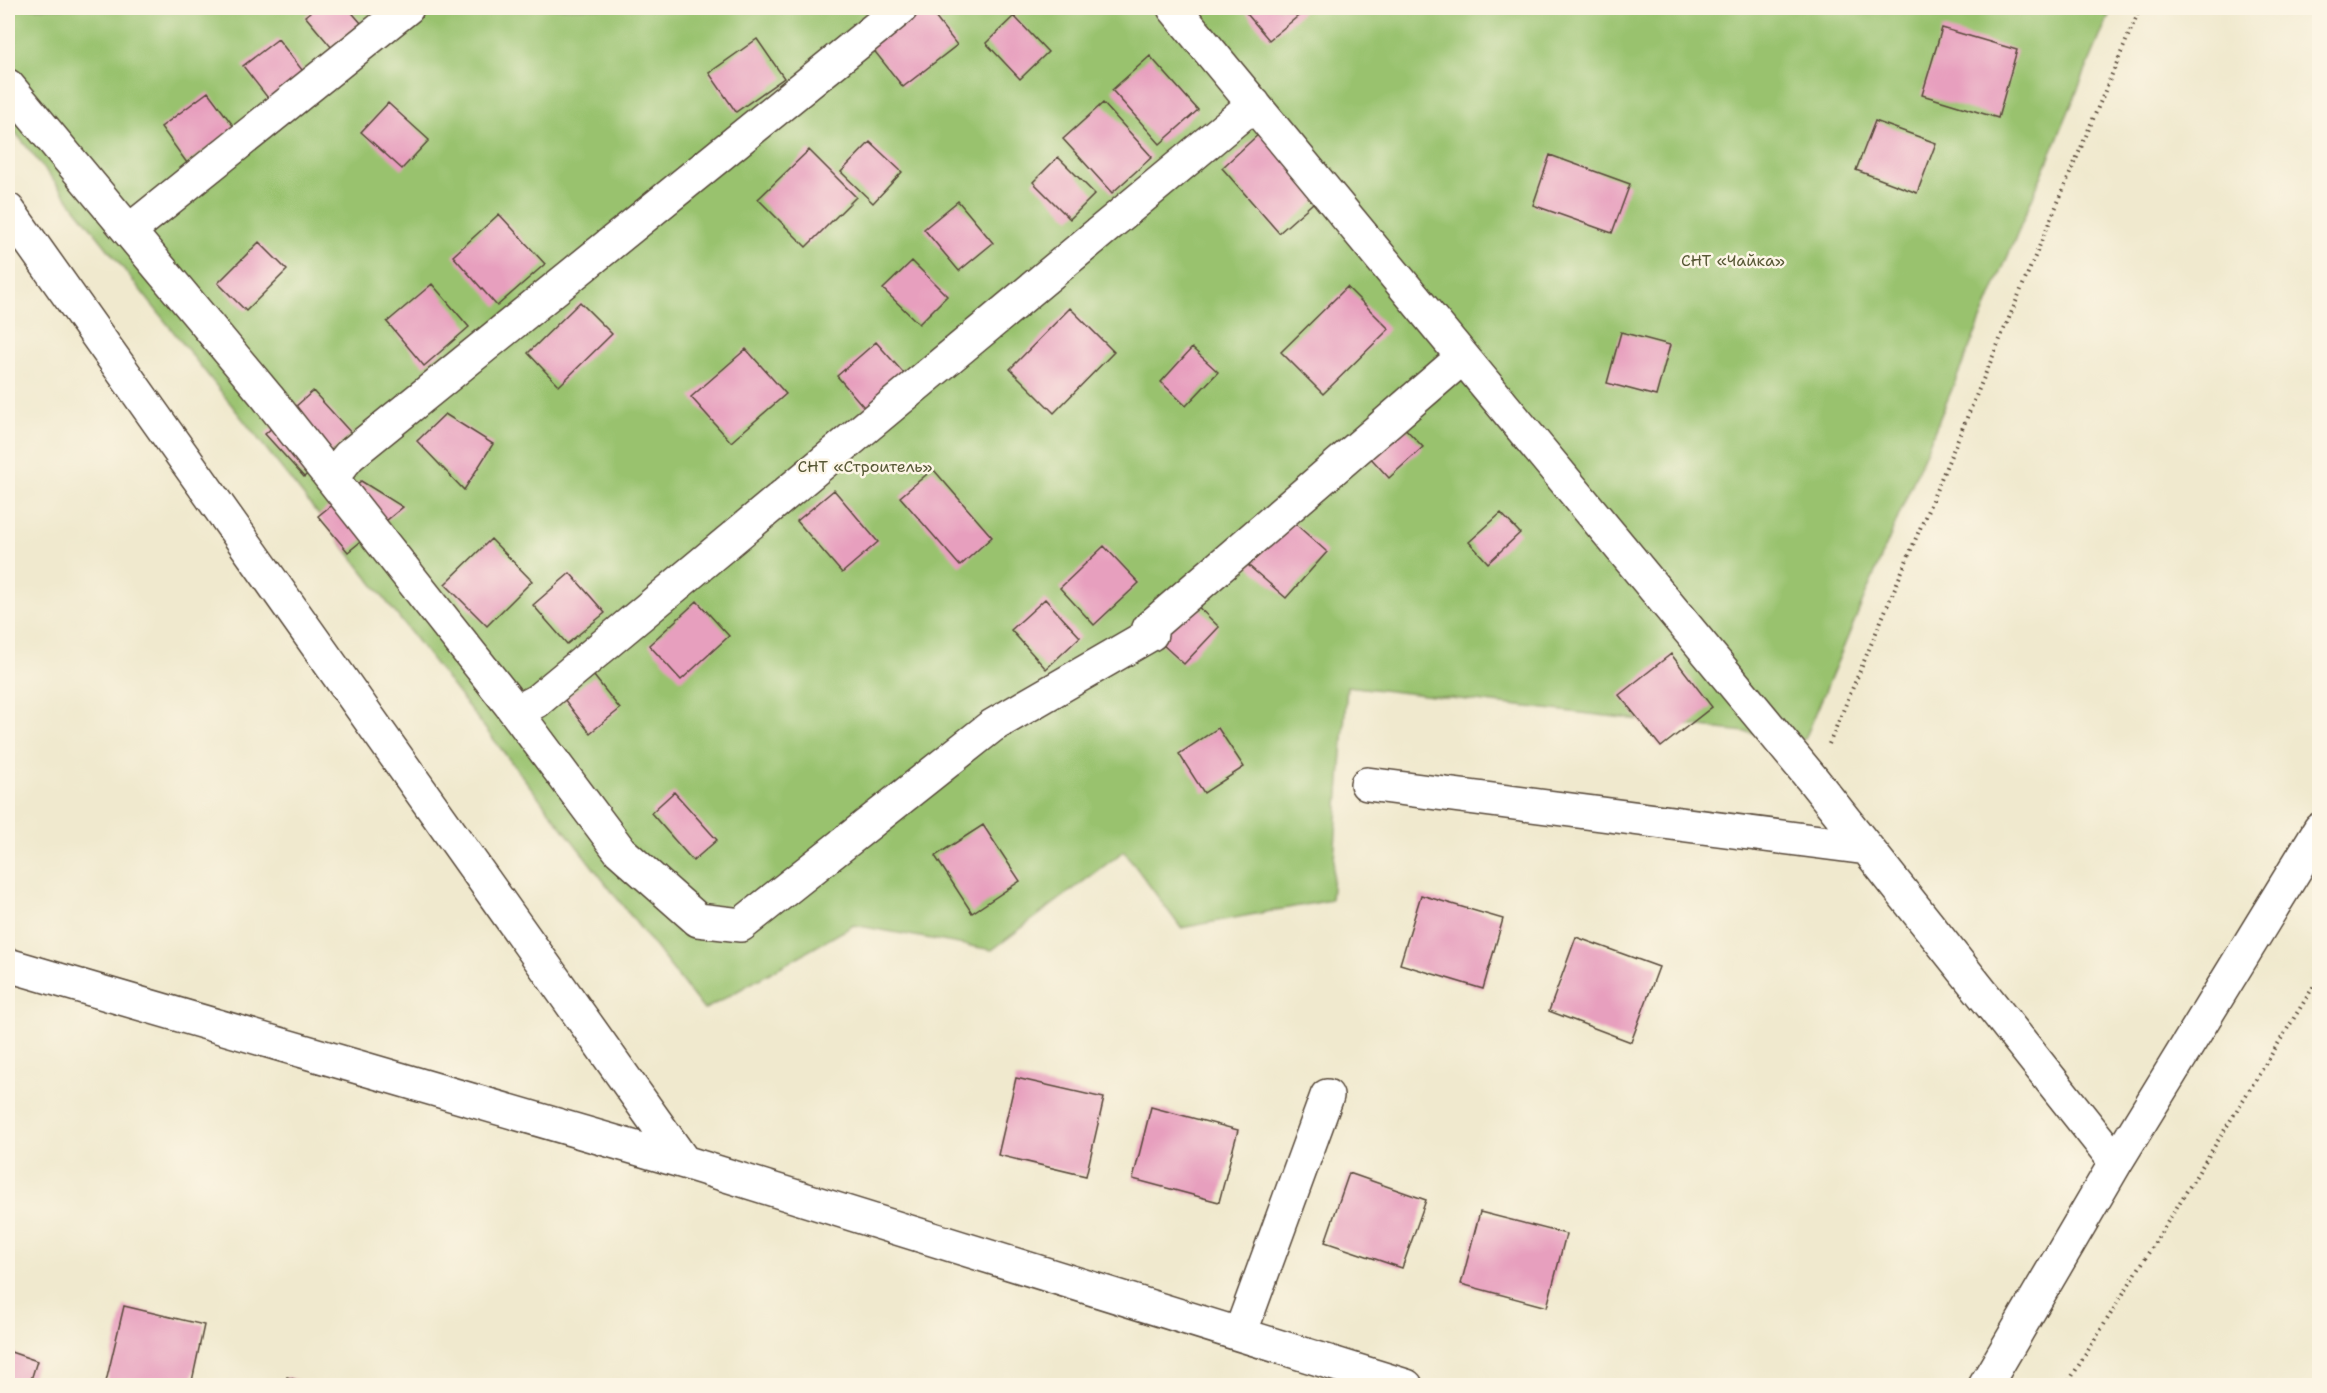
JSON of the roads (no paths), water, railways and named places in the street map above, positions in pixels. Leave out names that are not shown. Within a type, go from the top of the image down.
[{"type":"street","points":[[129,231],[407,8]]},
{"type":"street","points":[[331,478],[349,456],[901,8]]},
{"type":"street","points":[[1174,8],[1813,780],[2116,1162]]},
{"type":"street","points":[[8,86],[268,398],[516,712],[620,851],[698,920],[741,926],[992,726],[1151,634],[1149,628],[1463,357]]},
{"type":"street","points":[[516,712],[546,693],[1254,104]]},
{"type":"street","points":[[8,210],[684,1162]]},
{"type":"street","points":[[1367,784],[1867,848]]},
{"type":"street","points":[[1985,1386],[2116,1162],[2319,829]]},
{"type":"street","points":[[8,965],[684,1162],[1406,1386]]},
{"type":"street","points":[[1240,1334],[1327,1096]]},
{"type":"park label","name":"СНТ «Чайка»","points":[[1733,260]]},
{"type":"park label","name":"СНТ «Строитель»","points":[[865,466]]}]
